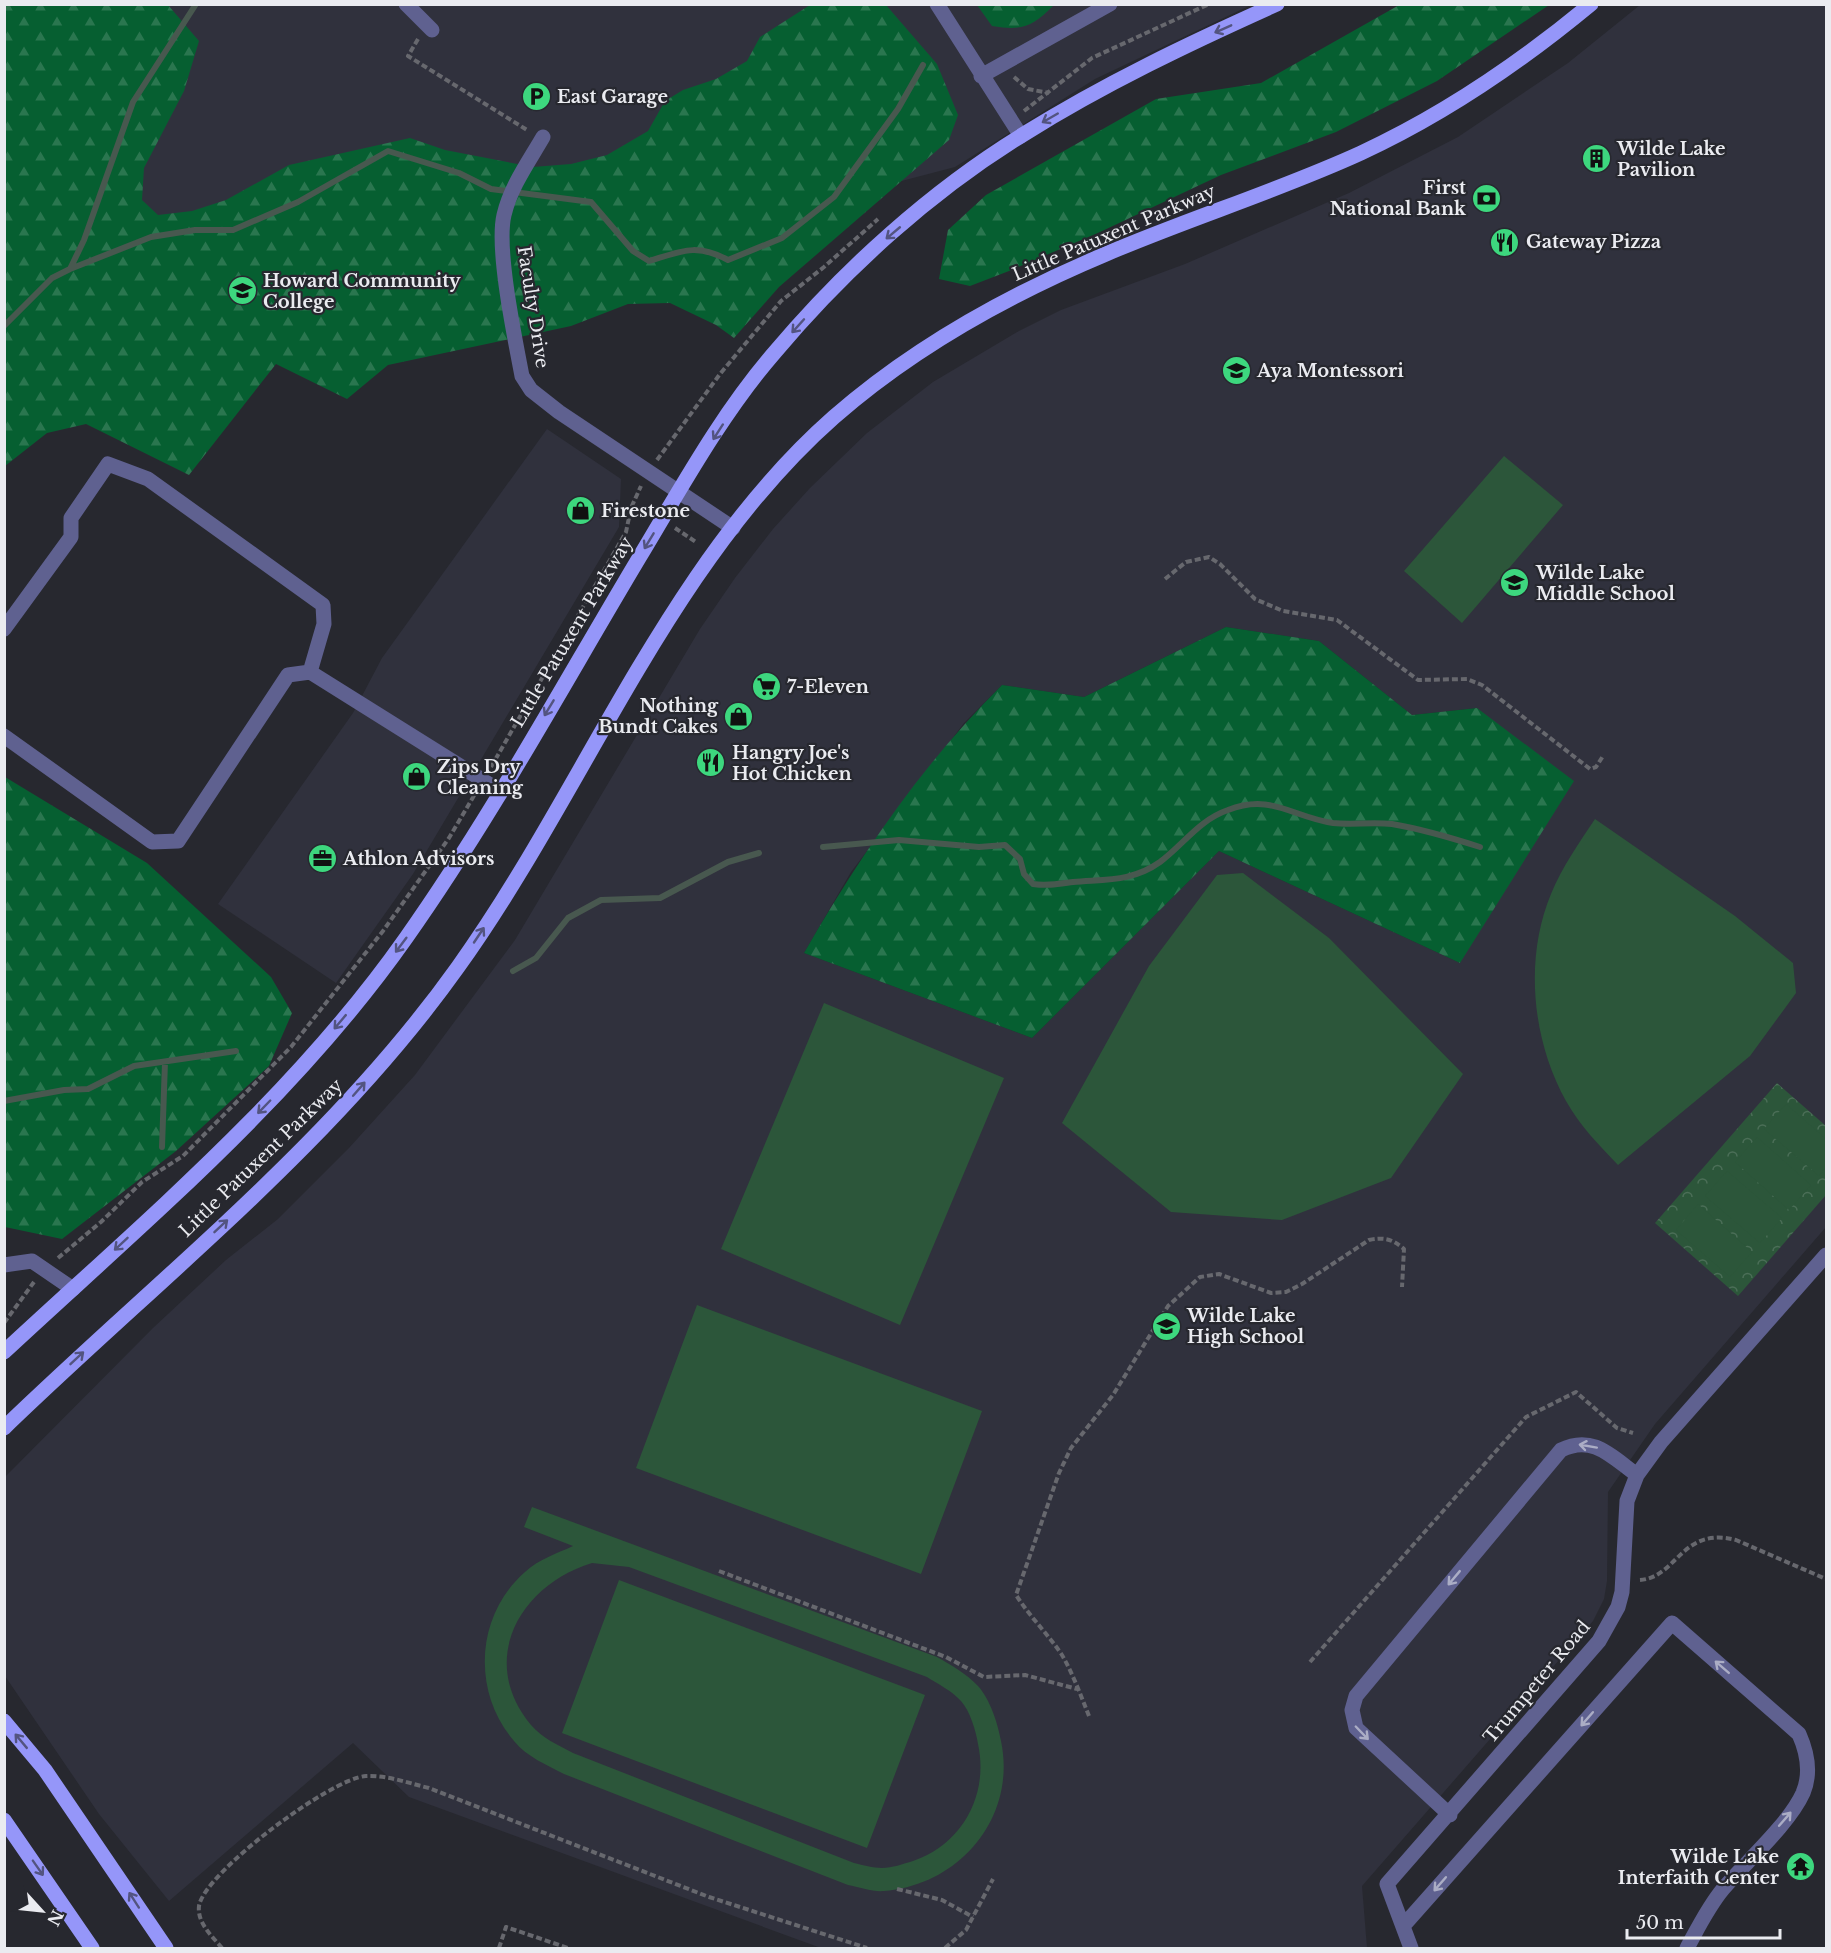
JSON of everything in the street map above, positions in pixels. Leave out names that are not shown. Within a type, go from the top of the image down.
[{"type":"main road","name":"Little Patuxent Parkway","points":[[4,1352],[238,1134],[304,1064],[361,998],[406,938],[500,791],[722,425],[771,356],[824,297],[940,193],[1021,136],[1105,87],[1277,4]]},
{"type":"main road","name":"Little Patuxent Parkway","points":[[4,1428],[278,1174],[345,1105],[406,1035],[458,967],[508,892],[672,615],[733,528],[784,466],[834,417],[892,371],[960,325],[1019,293],[1107,253],[1313,174],[1366,151],[1496,75],[1591,4]]},
{"type":"main road","points":[[4,1438],[56,1378]]},
{"type":"main road","points":[[4,1721],[45,1770],[166,1948]]},
{"type":"main road","points":[[4,1820],[92,1948]]},
{"type":"street","points":[[406,4],[430,27]]},
{"type":"street","points":[[937,4],[1021,136]]},
{"type":"street","points":[[981,76],[1110,4]]},
{"type":"street","name":"Faculty Drive","points":[[541,140],[519,175],[503,218],[505,263],[522,376],[531,390],[586,431],[733,528]]},
{"type":"street","points":[[4,629],[71,537],[71,518],[108,464],[148,479],[323,604],[324,624],[310,672]]},
{"type":"street","points":[[4,736],[152,842],[178,841],[288,675],[310,672],[500,791]]},
{"type":"street","name":"Trumpeter Road","points":[[1412,1948],[1387,1884],[1450,1815],[1599,1641],[1610,1623],[1622,1592],[1627,1502],[1637,1475],[1661,1442],[1827,1255]]},
{"type":"street","points":[[6,1266],[32,1261],[73,1289]]},
{"type":"street","points":[[1450,1815],[1356,1728],[1352,1710],[1356,1696],[1561,1450],[1585,1443],[1597,1447],[1637,1475]]},
{"type":"street","points":[[1404,1925],[1672,1623],[1799,1734],[1805,1749],[1808,1776],[1804,1792],[1794,1809],[1722,1891],[1687,1948]]},
{"type":"path","points":[[1016,78],[1028,89],[1047,95],[1076,68],[1092,58],[1209,4]]},
{"type":"path","points":[[430,27],[408,56],[541,140]]},
{"type":"path","points":[[491,767],[626,532],[631,508],[640,486]]},
{"type":"path","points":[[674,528],[696,542]]},
{"type":"path","points":[[1165,579],[1186,562],[1209,557],[1255,599],[1283,611],[1337,620],[1418,680],[1467,679],[1482,684],[1503,698],[1586,766],[1596,767],[1603,756]]},
{"type":"path","points":[[57,1259],[101,1222],[142,1182],[183,1156],[291,1047],[383,931],[449,838],[474,796]]},
{"type":"path","points":[[1089,1716],[1063,1658],[1052,1641],[1032,1620],[1016,1595],[1059,1473],[1071,1448],[1113,1395],[1168,1306],[1200,1277],[1219,1274],[1271,1293],[1286,1292],[1369,1240],[1381,1238],[1392,1239],[1404,1249],[1402,1287]]},
{"type":"path","points":[[4,1323],[34,1281]]},
{"type":"path","points":[[1310,1662],[1527,1417],[1576,1392],[1617,1428],[1633,1434]]},
{"type":"path","points":[[1636,1580],[1646,1579],[1659,1571],[1704,1537],[1721,1536],[1736,1540],[1827,1579]]},
{"type":"path","points":[[719,1571],[946,1657],[984,1677],[1025,1675],[1077,1689]]},
{"type":"path","points":[[222,1948],[204,1926],[199,1914],[200,1902],[210,1887],[272,1828],[309,1801],[335,1786],[364,1776],[388,1778],[429,1788],[709,1897],[867,1948]]},
{"type":"path","points":[[945,1948],[966,1930],[993,1879]]},
{"type":"path","points":[[897,1889],[942,1900],[973,1917]]},
{"type":"path","points":[[499,1948],[506,1927],[568,1948]]},
{"type":"shaded area","name":"Howard Community College","points":[[5,5],[1251,5],[1095,79],[955,167],[5,416]]},
{"type":"shaded area","points":[[1640,5],[1826,5],[1826,1227],[1655,1424],[1608,1492],[1607,1581],[1604,1599],[1593,1621],[1362,1886],[1367,1948],[821,1948],[409,1797],[353,1743],[169,1901],[99,1814],[5,1676],[5,1477],[153,1328],[226,1260],[278,1219],[349,1148],[415,1075],[515,940],[700,629],[735,578],[773,529],[810,488],[867,433],[933,382],[1019,331],[1061,310],[1185,264],[1349,193],[1458,137],[1568,63]],"holes":[[[1226,627],[1319,641],[1412,715],[1477,708],[1460,963],[1219,851],[1032,1038],[804,953],[851,872],[964,723],[1002,685],[1084,697]]]},
{"type":"shaded area","points":[[547,429],[621,479],[619,527],[413,874],[336,983],[218,904],[353,713],[382,658]]},
{"type":"green space","points":[[1401,4],[1549,5],[1437,81],[1336,132],[1221,175],[1100,232],[970,286],[939,279],[948,230],[986,195],[1156,99],[1261,83]]},
{"type":"green space","name":"Howard Community College","points":[[5,5],[168,5],[199,41],[184,91],[144,168],[142,200],[158,215],[192,211],[226,200],[289,165],[410,138],[445,150],[533,167],[571,164],[607,155],[648,131],[665,101],[683,90],[716,79],[747,61],[760,37],[810,5],[886,5],[937,64],[958,115],[949,140],[779,287],[734,338],[716,325],[670,303],[628,304],[571,326],[388,365],[347,399],[276,364],[189,475],[86,424],[47,433],[5,466]]},
{"type":"green space","points":[[977,5],[1054,5],[1033,23],[1012,28],[992,26]]},
{"type":"green space","points":[[1504,456],[1563,505],[1462,623],[1404,571]]},
{"type":"green space","points":[[1226,627],[1319,641],[1412,715],[1477,708],[1574,781],[1460,963],[1219,851],[1032,1038],[804,953],[847,882],[894,812],[945,746],[1002,685],[1084,697]]},
{"type":"green space","points":[[5,777],[147,863],[271,977],[292,1013],[269,1066],[176,1151],[62,1239],[5,1227]]},
{"type":"green space","points":[[1595,819],[1735,916],[1793,963],[1796,993],[1750,1056],[1618,1165],[1571,1110],[1554,1077],[1539,1026],[1536,999],[1537,945],[1542,919],[1560,874]]},
{"type":"green space","points":[[1243,873],[1329,938],[1463,1074],[1391,1178],[1282,1220],[1171,1212],[1062,1123],[1149,966],[1217,875]]},
{"type":"green space","points":[[824,1003],[1004,1078],[900,1325],[721,1249]]},
{"type":"green space","points":[[1777,1083],[1826,1126],[1826,1195],[1738,1296],[1655,1223]]},
{"type":"green space","points":[[1786,1104],[1826,1139],[1826,1167],[1819,1176],[1764,1129]]},
{"type":"green space","points":[[1757,1137],[1811,1185],[1789,1210],[1735,1162]]},
{"type":"green space","points":[[1727,1171],[1782,1218],[1760,1243],[1705,1196]]},
{"type":"green space","points":[[1698,1204],[1752,1252],[1730,1277],[1676,1230]]},
{"type":"green space","points":[[697,1305],[982,1411],[921,1574],[636,1468]]},
{"type":"green space","points":[[532,1507],[937,1657],[964,1674],[982,1691],[993,1712],[1001,1741],[1004,1769],[1000,1796],[991,1820],[977,1842],[959,1861],[937,1876],[912,1886],[884,1891],[871,1890],[848,1885],[564,1774],[531,1756],[514,1741],[500,1721],[491,1700],[486,1678],[485,1655],[488,1632],[496,1610],[508,1590],[525,1572],[542,1560],[573,1546],[524,1527]],"holes":[[[592,1563],[629,1567],[927,1677],[953,1694],[964,1705],[972,1721],[980,1763],[980,1781],[975,1799],[958,1830],[946,1843],[931,1853],[897,1866],[875,1868],[854,1863],[573,1753],[540,1734],[531,1725],[515,1700],[508,1675],[508,1651],[514,1628],[527,1607],[544,1588],[566,1574]]]},
{"type":"green space","points":[[619,1580],[925,1695],[867,1848],[562,1733]]},
{"type":"waterway","points":[[4,326],[52,278],[70,269],[84,240],[133,102],[196,4]]},
{"type":"waterway","points":[[70,269],[151,237],[195,230],[233,230],[298,202],[388,151],[459,173],[491,189],[591,202],[633,251],[649,261],[689,250],[707,252],[728,260],[782,238],[834,197],[898,109],[923,65]]},
{"type":"waterway","points":[[823,847],[899,840],[979,847],[1005,845],[1020,859],[1024,874],[1033,884],[1053,885],[1107,880],[1129,876],[1150,868],[1218,814],[1243,805],[1257,804],[1269,805],[1333,823],[1385,823],[1403,826],[1480,847]]},
{"type":"waterway","points":[[513,971],[536,958],[568,918],[601,900],[660,898],[728,862],[759,853]]},
{"type":"waterway","points":[[4,1101],[64,1090],[88,1089],[134,1066],[236,1051]]},
{"type":"waterway","points":[[162,1147],[165,1062]]},
{"type":"place","name":"East Garage","points":[[536,97]]},
{"type":"place","name":"Wilde Lake Pavilion","points":[[1596,159]]},
{"type":"place","name":"First National Bank","points":[[1487,198]]},
{"type":"place","name":"Gateway Pizza","points":[[1505,242]]},
{"type":"place","name":"Howard Community College","points":[[242,291]]},
{"type":"place","name":"Aya Montessori","points":[[1236,371]]},
{"type":"place","name":"Firestone","points":[[580,511]]},
{"type":"place","name":"Wilde Lake Middle School","points":[[1515,583]]},
{"type":"place","name":"7-Eleven","points":[[766,687]]},
{"type":"place","name":"Nothing Bundt Cakes","points":[[739,716]]},
{"type":"place","name":"Hangry Joe's Hot Chicken","points":[[711,763]]},
{"type":"place","name":"Zips Dry Cleaning","points":[[416,777]]},
{"type":"place","name":"Athlon Advisors","points":[[322,859]]},
{"type":"place","name":"Wilde Lake High School","points":[[1166,1326]]},
{"type":"place","name":"Wilde Lake Interfaith Center","points":[[1800,1867]]}]
